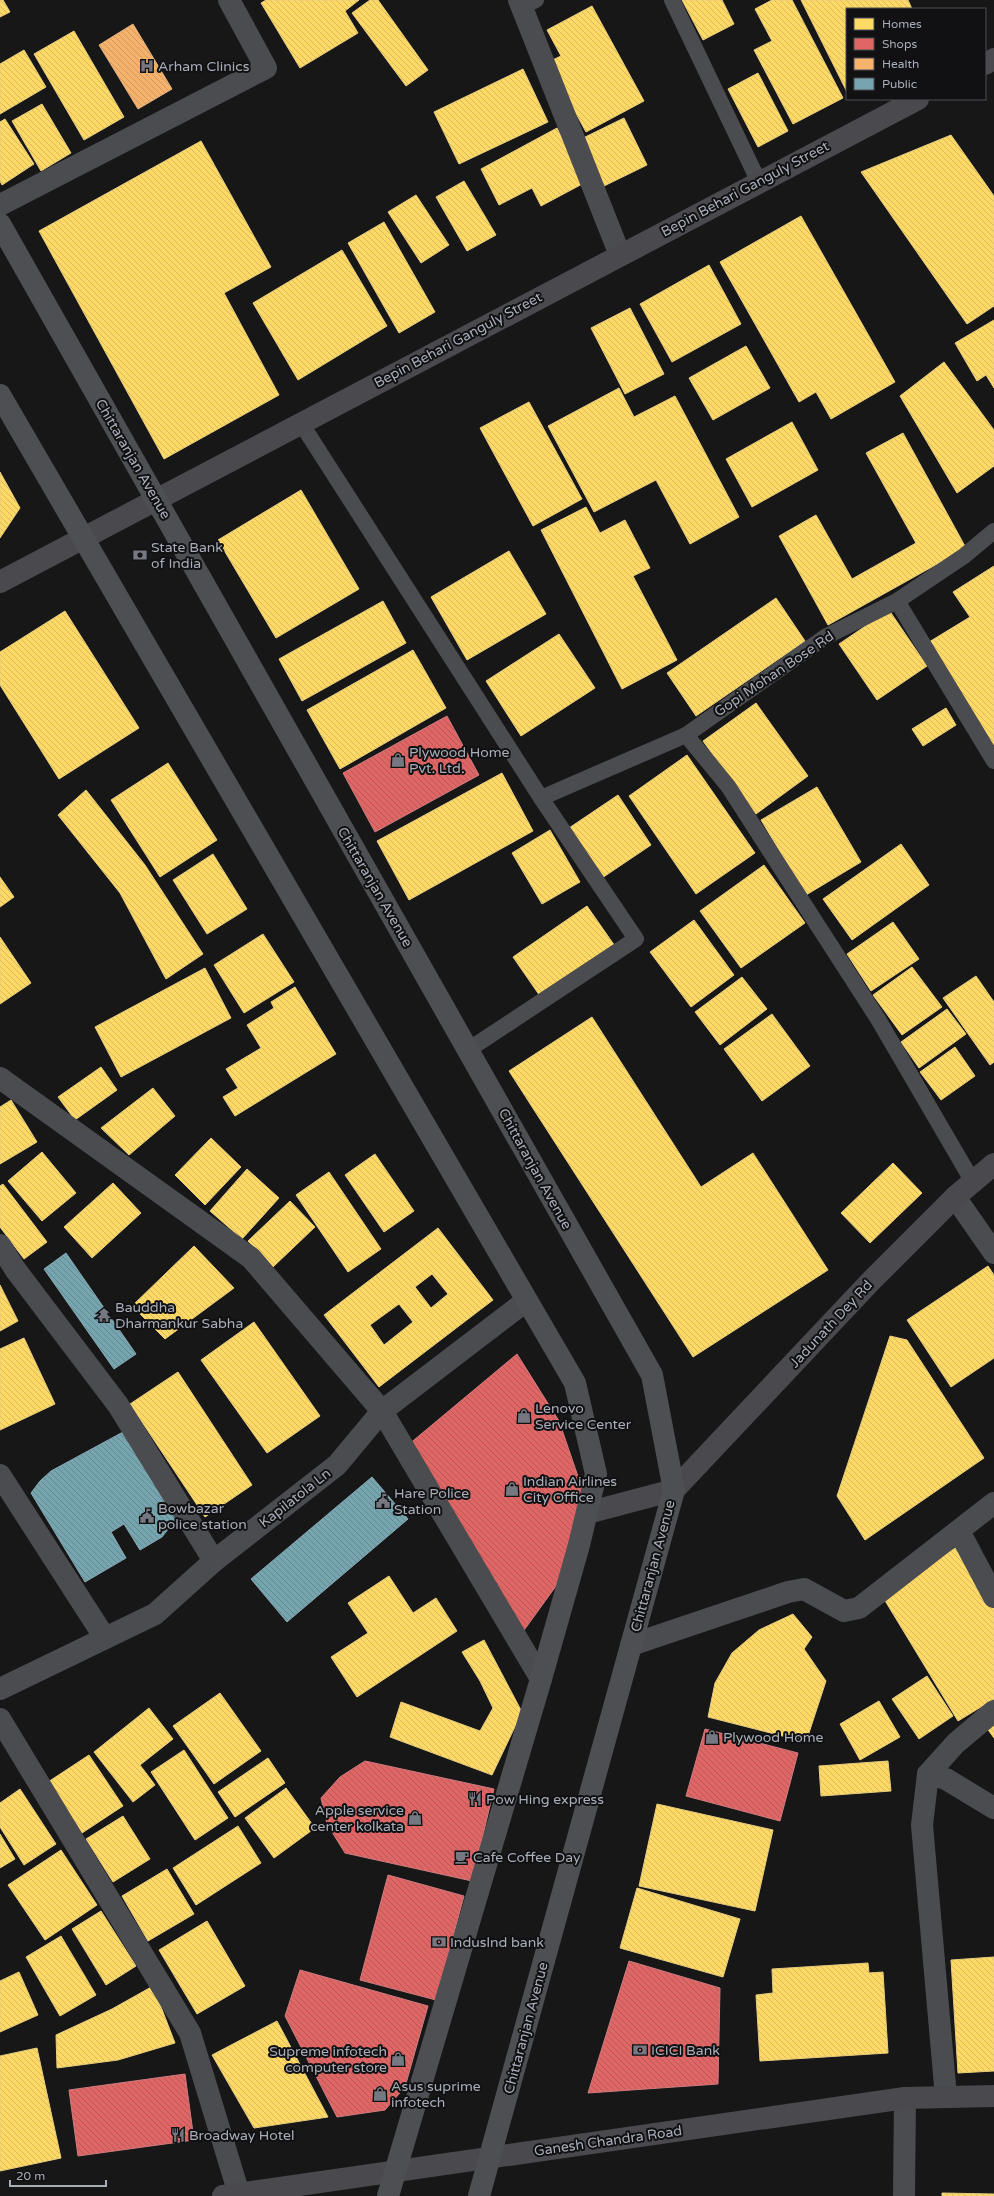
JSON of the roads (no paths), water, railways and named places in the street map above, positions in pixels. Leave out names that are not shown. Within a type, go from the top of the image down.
[{"type":"main road","name":"Bepin Behari Ganguly Street","points":[[0,582],[916,100]]},
{"type":"main road","name":"Chittaranjan Avenue","points":[[0,224],[652,1375],[674,1490],[479,2196]]},
{"type":"main road","points":[[0,395],[82,539],[574,1383],[596,1474],[542,1680],[388,2196]]},
{"type":"main road","name":"Jadunath Dey Rd","points":[[674,1490],[870,1282],[955,1197],[994,1164]]},
{"type":"main road","points":[[587,1513],[674,1490]]},
{"type":"main road","name":"Ganesh Chandra Road","points":[[231,2195],[490,2159],[905,2098],[994,2096]]},
{"type":"street","points":[[0,205],[266,68],[229,0]]},
{"type":"street","points":[[525,2],[620,255]]},
{"type":"street","points":[[0,1078],[251,1258],[382,1411],[542,1680]]},
{"type":"street","points":[[955,1197],[994,1253]]},
{"type":"street","points":[[0,1245],[15,1270],[118,1405],[214,1561]]},
{"type":"street","name":"Kapilatola Ln","points":[[0,1689],[155,1614],[214,1561],[337,1465],[382,1411],[526,1301]]},
{"type":"street","points":[[0,1476],[105,1638]]},
{"type":"street","points":[[631,1645],[788,1592],[804,1589],[844,1611],[859,1608],[994,1503]]},
{"type":"street","points":[[958,1531],[994,1597]]},
{"type":"street","points":[[946,2097],[922,1824],[928,1774],[956,1743],[994,1711]]},
{"type":"street","points":[[0,1719],[190,2033],[231,2195]]},
{"type":"street","points":[[928,1774],[946,1779],[994,1808]]},
{"type":"street","points":[[904,2196],[905,2098]]},
{"type":"lane","points":[[672,0],[759,182]]},
{"type":"lane","points":[[301,423],[541,798],[636,939],[468,1050]]},
{"type":"lane","name":"Gopi Mohan Bose Rd","points":[[541,798],[686,735],[825,637],[897,601],[964,556],[994,531]]},
{"type":"lane","points":[[897,601],[994,761]]},
{"type":"lane","points":[[686,735],[728,786],[870,1005],[973,1182]]},
{"type":"place","name":"Arham Clinics","points":[[147,66]]},
{"type":"place","name":"State Bank of India","points":[[140,555]]},
{"type":"place","name":"Plywood Home Pvt. Ltd.","points":[[398,760]]},
{"type":"place","name":"Bauddha Dharmankur Sabha","points":[[104,1315]]},
{"type":"place","name":"Lenovo Service Center","points":[[524,1416]]},
{"type":"place","name":"Indian Airlines City Office","points":[[512,1489]]},
{"type":"place","name":"Hare Police Station","points":[[383,1501]]},
{"type":"place","name":"Bowbazar police station","points":[[147,1516]]},
{"type":"place","name":"Plywood Home","points":[[712,1737]]},
{"type":"place","name":"Pow Hing express","points":[[475,1799]]},
{"type":"place","name":"Apple service center kolkata","points":[[415,1818]]},
{"type":"place","name":"Cafe Coffee Day","points":[[462,1857]]},
{"type":"place","name":"Induslnd bank","points":[[439,1942]]},
{"type":"place","name":"ICICI Bank","points":[[640,2050]]},
{"type":"place","name":"Supreme infotech computer store","points":[[398,2059]]},
{"type":"place","name":"Asus suprime infotech","points":[[380,2094]]},
{"type":"place","name":"Broadway Hotel","points":[[178,2135]]}]
